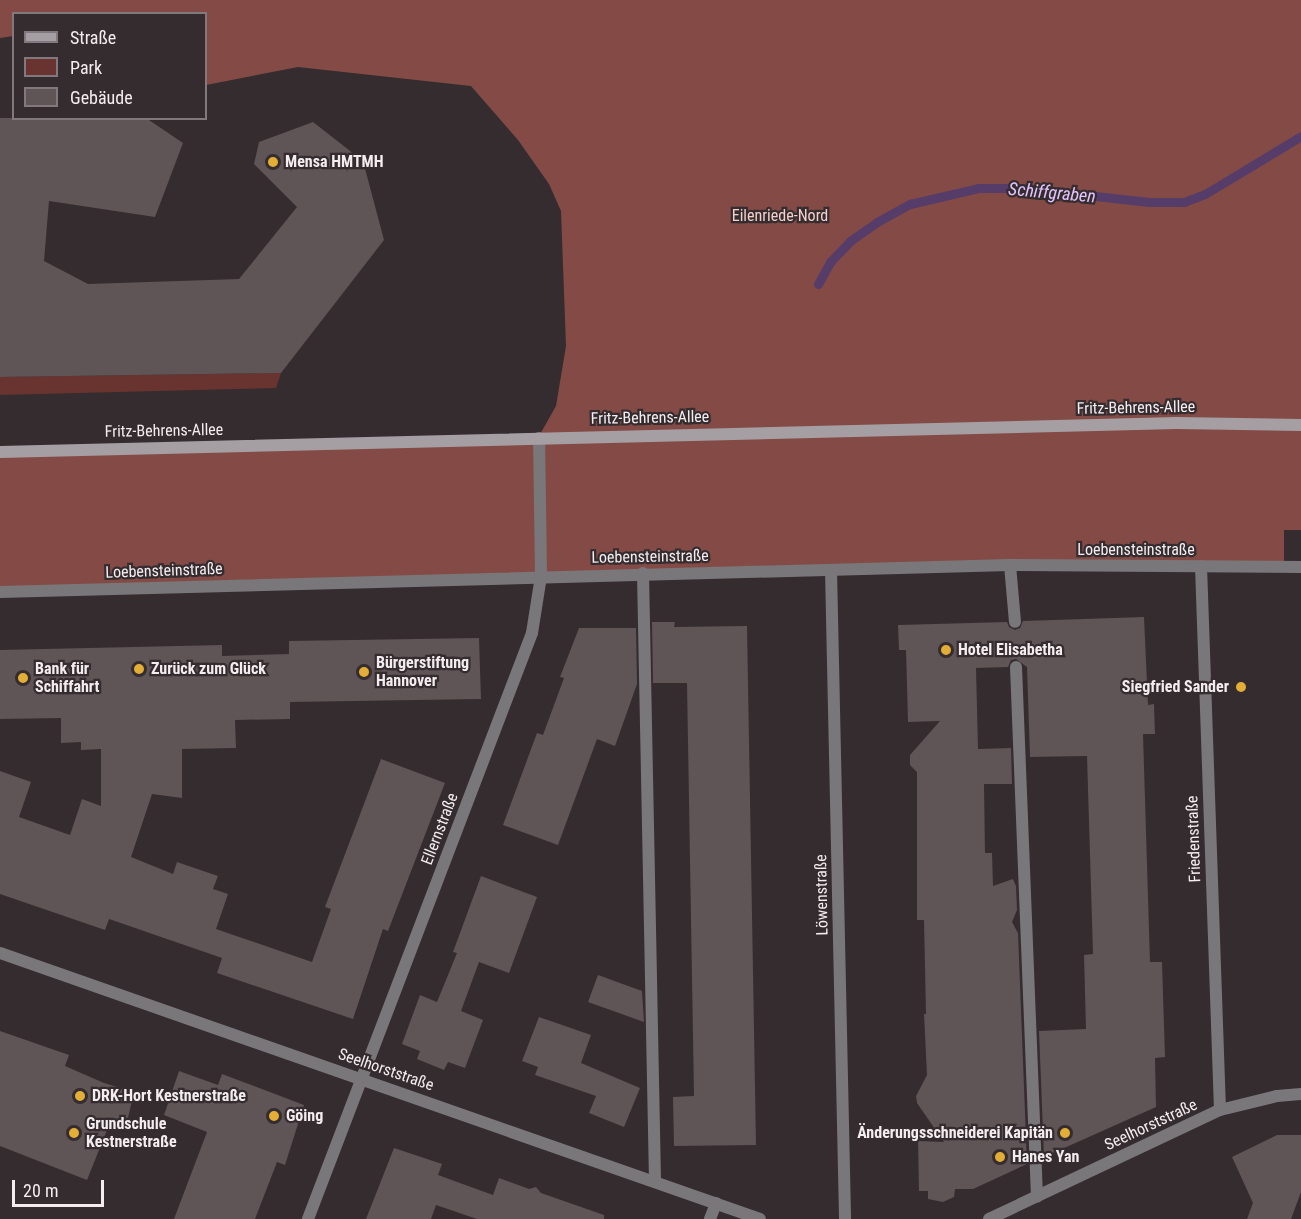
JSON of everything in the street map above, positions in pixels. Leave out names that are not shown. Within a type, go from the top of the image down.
[{"type":"street","name":"Fritz-Behrens-Allee","points":[[0,452],[1177,423],[1301,425]]},
{"type":"street","name":"Ellernstraße","points":[[308,1219],[532,633],[541,576],[539,438]]},
{"type":"street","name":"Loebensteinstraße","points":[[0,592],[643,573],[1010,565],[1301,567]]},
{"type":"street","points":[[1010,565],[1015,622]]},
{"type":"street","name":"Friedenstraße","points":[[1201,566],[1220,1110]]},
{"type":"street","name":"Löwenstraße","points":[[831,570],[845,1219]]},
{"type":"street","points":[[643,573],[655,1181]]},
{"type":"street","points":[[1016,667],[1037,1197]]},
{"type":"street","name":"Seelhorststraße","points":[[0,953],[760,1219]]},
{"type":"street","name":"Seelhorststraße","points":[[989,1219],[1220,1110],[1276,1096],[1301,1094]]},
{"type":"street","points":[[710,1219],[716,1203]]},
{"type":"green space","name":"Eilenriede-Nord","points":[[0,0],[1301,0],[1301,530],[1284,530],[1284,567],[1010,565],[0,592],[0,452],[538,438],[556,406],[566,346],[561,211],[549,184],[518,140],[471,86],[298,67],[207,85],[207,12],[12,12],[12,36],[0,38]]},
{"type":"green space","points":[[281,373],[276,388],[0,395],[0,377]]},
{"type":"building","points":[[0,118],[12,118],[12,120],[149,120],[183,143],[155,217],[49,201],[44,261],[88,284],[239,279],[297,207],[254,164],[259,142],[313,122],[363,161],[384,240],[281,373],[0,377]]},
{"type":"building","points":[[1144,617],[1148,705],[1154,704],[1155,734],[1143,734],[1150,962],[1162,962],[1165,1057],[1155,1058],[1156,1107],[1044,1157],[1039,1031],[1086,1029],[1084,955],[1093,954],[1087,756],[1030,757],[1027,667],[1016,659],[1011,660],[1008,667],[976,668],[978,749],[1011,748],[1012,784],[984,784],[985,853],[992,853],[993,886],[1013,879],[1016,886],[1017,910],[1012,922],[1018,933],[1027,1164],[973,1189],[955,1189],[954,1197],[943,1202],[928,1199],[928,1191],[919,1191],[918,1141],[944,1142],[917,1103],[916,1096],[927,1075],[924,1014],[926,1014],[924,920],[917,920],[917,772],[910,765],[910,755],[940,721],[908,722],[906,650],[899,650],[898,625],[1007,622],[1009,627],[1015,630],[1020,628],[1023,621]]},
{"type":"building","points":[[652,622],[675,622],[674,627],[747,626],[756,1145],[674,1146],[673,1097],[694,1096],[687,683],[653,683]]},
{"type":"building","points":[[579,628],[636,628],[637,684],[615,746],[597,739],[558,845],[503,825],[537,733],[543,735],[564,678],[560,677]]},
{"type":"building","points":[[479,638],[481,699],[290,702],[290,719],[235,720],[236,748],[182,749],[182,798],[152,794],[131,857],[173,874],[177,862],[218,876],[213,889],[228,894],[216,929],[312,962],[331,909],[325,907],[381,759],[445,783],[388,931],[383,929],[353,1019],[217,973],[222,958],[109,919],[105,930],[0,894],[0,771],[31,782],[19,817],[70,835],[82,799],[101,806],[101,749],[81,750],[81,742],[61,743],[61,718],[0,719],[0,650],[222,645],[222,656],[289,654],[289,641]]},
{"type":"building","points":[[481,876],[537,897],[509,973],[479,962],[461,1011],[483,1020],[465,1068],[448,1062],[444,1070],[417,1059],[420,1051],[402,1044],[420,995],[437,1002],[457,953],[453,952]]},
{"type":"building","points":[[598,975],[642,991],[644,1022],[588,1002]]},
{"type":"building","points":[[539,1017],[591,1035],[581,1063],[640,1088],[624,1127],[589,1113],[596,1096],[535,1075],[538,1067],[522,1061]]},
{"type":"building","points":[[0,1031],[69,1055],[65,1066],[104,1083],[134,1092],[125,1131],[109,1125],[87,1180],[0,1146]]},
{"type":"building","points":[[179,1071],[218,1085],[222,1074],[304,1105],[285,1165],[277,1162],[255,1219],[174,1219],[207,1132],[164,1115]]},
{"type":"building","points":[[1277,1135],[1301,1135],[1301,1192],[1291,1219],[1247,1219],[1253,1203],[1232,1157]]},
{"type":"building","points":[[394,1148],[442,1164],[438,1175],[493,1195],[499,1178],[529,1189],[536,1187],[541,1193],[604,1215],[604,1219],[477,1219],[436,1205],[431,1219],[366,1219]]},
{"type":"waterway","name":"Schiffgraben","points":[[818,284],[830,262],[850,241],[877,222],[910,204],[979,188],[1023,188],[1149,202],[1184,202],[1205,194],[1301,136]]},
{"type":"place","name":"Mensa HMTMH","points":[[273,162]]},
{"type":"place","name":"Hotel Elisabetha","points":[[946,650]]},
{"type":"place","name":"Zurück zum Glück","points":[[139,669]]},
{"type":"place","name":"Bürgerstiftung Hannover","points":[[364,672]]},
{"type":"place","name":"Bank für Schiffahrt","points":[[23,678]]},
{"type":"place","name":"Siegfried Sander","points":[[1241,687]]},
{"type":"place","name":"DRK-Hort Kestnerstraße","points":[[80,1096]]},
{"type":"place","name":"Göing","points":[[274,1116]]},
{"type":"place","name":"Grundschule Kestnerstraße","points":[[74,1133]]},
{"type":"place","name":"Änderungsschneiderei Kapitän","points":[[1065,1133]]},
{"type":"place","name":"Hanes Yan","points":[[1000,1157]]}]
